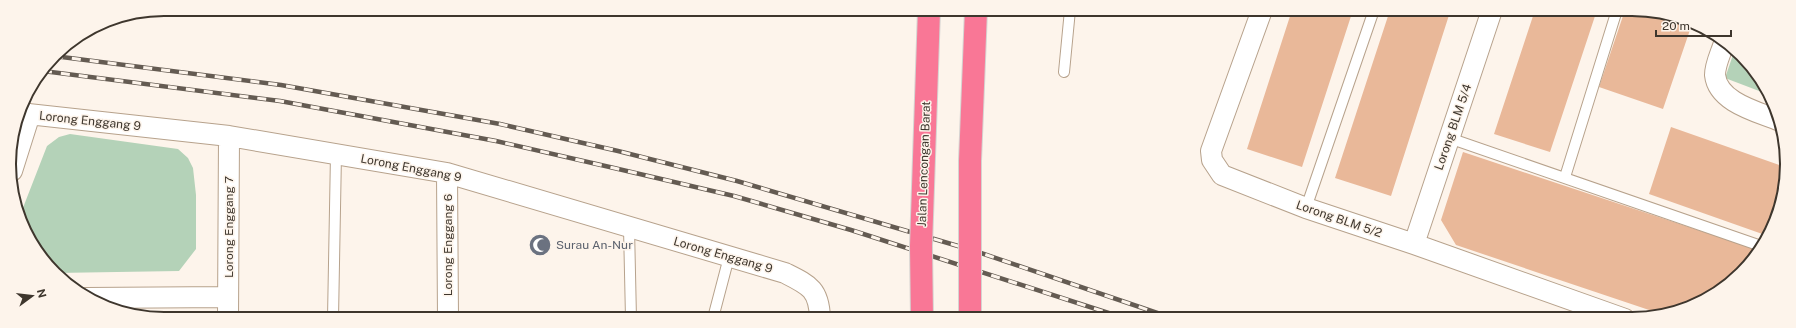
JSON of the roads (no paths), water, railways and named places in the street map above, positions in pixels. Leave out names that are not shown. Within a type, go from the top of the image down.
[{"type":"highway","name":"Jalan Lencongan Barat","points":[[922,312],[921,246],[928,16]]},
{"type":"highway","points":[[970,312],[970,161],[976,16]]},
{"type":"street","name":"Lorong BLM 5/2","points":[[1260,16],[1211,152],[1212,160],[1222,175],[1306,208],[1414,244],[1605,312]]},
{"type":"street","name":"Lorong BLM 5/4","points":[[1414,244],[1490,16]]},
{"type":"street","points":[[1723,47],[1716,67],[1715,76],[1725,94],[1733,101],[1773,118]]},
{"type":"street","name":"Lorong Enggang 9","points":[[25,114],[229,136],[447,173],[785,274],[805,282],[812,288],[817,298],[819,312]]},
{"type":"street","points":[[16,150],[23,121]]},
{"type":"street","name":"Lorong Enggang 7","points":[[228,312],[229,136]]},
{"type":"street","name":"Lorong Enggang 6","points":[[447,173],[448,312]]},
{"type":"street","points":[[101,298],[228,297]]},
{"type":"lane","points":[[1064,72],[1069,16]]},
{"type":"lane","points":[[1306,208],[1372,16]]},
{"type":"lane","points":[[1566,177],[1615,16]]},
{"type":"lane","points":[[1449,138],[1566,177],[1756,244]]},
{"type":"lane","points":[[333,312],[336,154]]},
{"type":"lane","points":[[629,228],[631,312]]},
{"type":"lane","points":[[714,312],[729,257]]},
{"type":"railway","points":[[61,57],[281,85],[500,124],[618,151],[737,181],[975,251],[1154,312]]},
{"type":"railway","points":[[49,72],[280,101],[496,141],[734,196],[851,230],[1105,312]]},
{"type":"place","name":"Surau An-Nur","points":[[540,245]]}]
